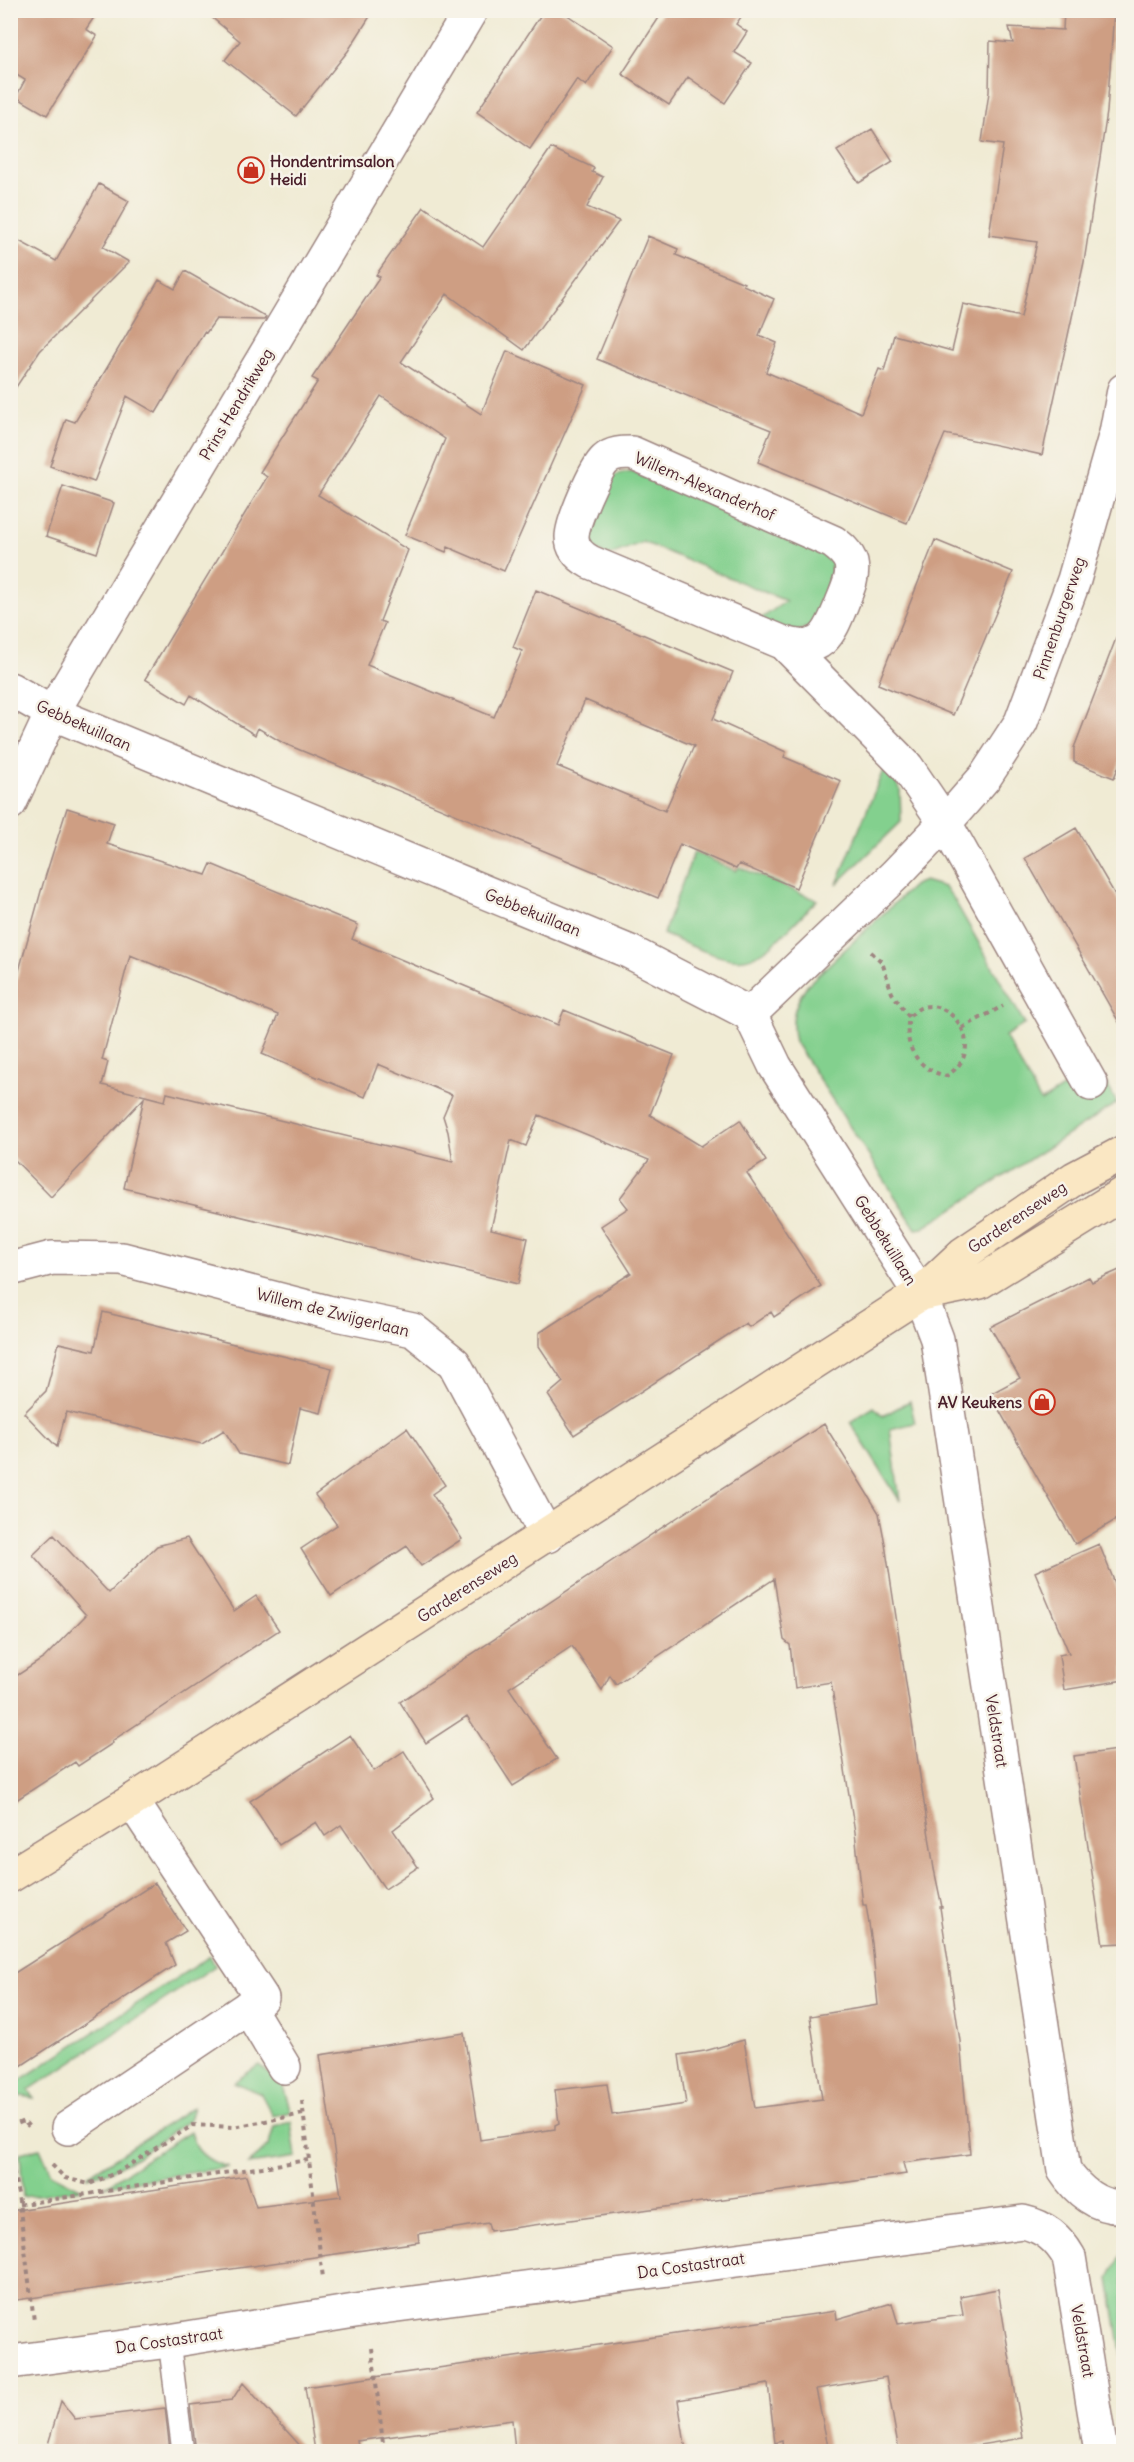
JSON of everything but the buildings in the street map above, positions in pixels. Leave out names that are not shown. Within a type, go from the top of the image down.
[{"type":"main road","name":"Garderenseweg","points":[[10,1876],[132,1801],[547,1536],[920,1294],[963,1254],[1075,1178],[1124,1152]]},
{"type":"main road","name":"Garderenseweg","points":[[920,1294],[980,1282],[1124,1193]]},
{"type":"street","name":"Prins Hendrikweg","points":[[10,803],[52,713],[471,10]]},
{"type":"street","name":"Pinnenburgerweg","points":[[750,1014],[945,823],[985,777],[1021,722],[1074,580],[1116,432],[1124,390]]},
{"type":"street","name":"Willem-Alexanderhof","points":[[784,643],[798,648],[810,646],[830,632],[852,574],[850,561],[843,549],[833,542],[632,453],[618,453],[605,459],[597,471],[574,526],[572,538],[581,557],[784,643],[907,767],[945,823]]},
{"type":"street","name":"Gebbekuillaan","points":[[10,689],[52,713],[630,952],[750,1014],[775,1066],[920,1294]]},
{"type":"street","points":[[945,823],[1090,1084]]},
{"type":"street","name":"Willem de Zwijgerlaan","points":[[10,1269],[52,1258],[122,1259],[327,1312],[413,1330],[454,1364],[547,1536]]},
{"type":"street","name":"Veldstraat","points":[[920,1294],[937,1339],[1064,2170],[1071,2182],[1092,2199],[1106,2204],[1124,2206]]},
{"type":"street","points":[[68,2128],[262,1998],[132,1801]]},
{"type":"street","points":[[248,2007],[284,2067]]},
{"type":"street","name":"Da Costastraat","points":[[24,2360],[169,2341],[367,2309],[1002,2223],[1032,2224],[1053,2236]]},
{"type":"street","name":"Veldstraat","points":[[1053,2236],[1069,2257],[1101,2451]]},
{"type":"lane","points":[[169,2341],[183,2451]]},
{"type":"path","points":[[836,931],[862,944],[882,962],[892,993],[909,1017]]},
{"type":"path","points":[[962,1028],[1034,986]]},
{"type":"path","points":[[931,1007],[944,1010],[962,1028],[966,1039],[963,1063],[946,1076],[932,1073],[921,1065],[912,1051],[906,1031],[909,1017],[920,1008],[931,1007]]},
{"type":"path","points":[[284,2067],[302,2098],[326,2315]]},
{"type":"path","points":[[48,2155],[52,2165],[65,2178],[89,2184],[118,2172],[193,2125],[233,2127],[303,2114]]},
{"type":"path","points":[[10,2127],[24,2121],[34,2133]]},
{"type":"path","points":[[10,2154],[19,2204],[24,2360]]},
{"type":"path","points":[[10,2206],[308,2160]]},
{"type":"path","points":[[367,2309],[384,2451]]},
{"type":"green space","points":[[632,472],[823,553],[834,565],[836,574],[814,625],[793,633],[759,620],[786,601],[643,542],[608,556],[595,549],[589,535],[592,517],[600,497],[614,477]]},
{"type":"green space","points":[[888,769],[900,789],[901,822],[837,884],[882,773]]},
{"type":"green space","points":[[694,852],[736,871],[739,867],[817,900],[777,940],[762,952],[749,958],[734,959],[693,947],[663,934]]},
{"type":"green space","points":[[924,881],[944,887],[952,896],[1025,1024],[1005,1036],[1041,1102],[1069,1084],[1079,1102],[1107,1084],[1117,1103],[923,1228],[916,1229],[795,1042],[793,1019],[796,1006],[807,985],[914,885]]},
{"type":"green space","points":[[910,1401],[915,1423],[890,1429],[900,1501],[850,1422],[874,1407],[883,1416]]},
{"type":"green space","points":[[210,1956],[215,1966],[29,2090],[34,2098],[21,2096],[11,2100],[11,2086]]},
{"type":"green space","points":[[259,2065],[283,2086],[291,2112],[273,2116],[261,2094],[234,2082]]},
{"type":"green space","points":[[193,2107],[189,2120],[137,2157],[107,2172],[86,2177]]},
{"type":"green space","points":[[291,2122],[296,2157],[249,2164],[269,2145],[274,2126]]},
{"type":"green space","points":[[190,2131],[195,2145],[203,2155],[228,2167],[105,2186]]},
{"type":"green space","points":[[40,2148],[51,2173],[82,2189],[23,2197],[20,2153]]},
{"type":"green space","points":[[1123,2250],[1123,2364],[1109,2278]]},
{"type":"place","name":"Hondentrimsalon Heidi","points":[[251,170]]},
{"type":"place","name":"AV Keukens","points":[[1042,1402]]}]
